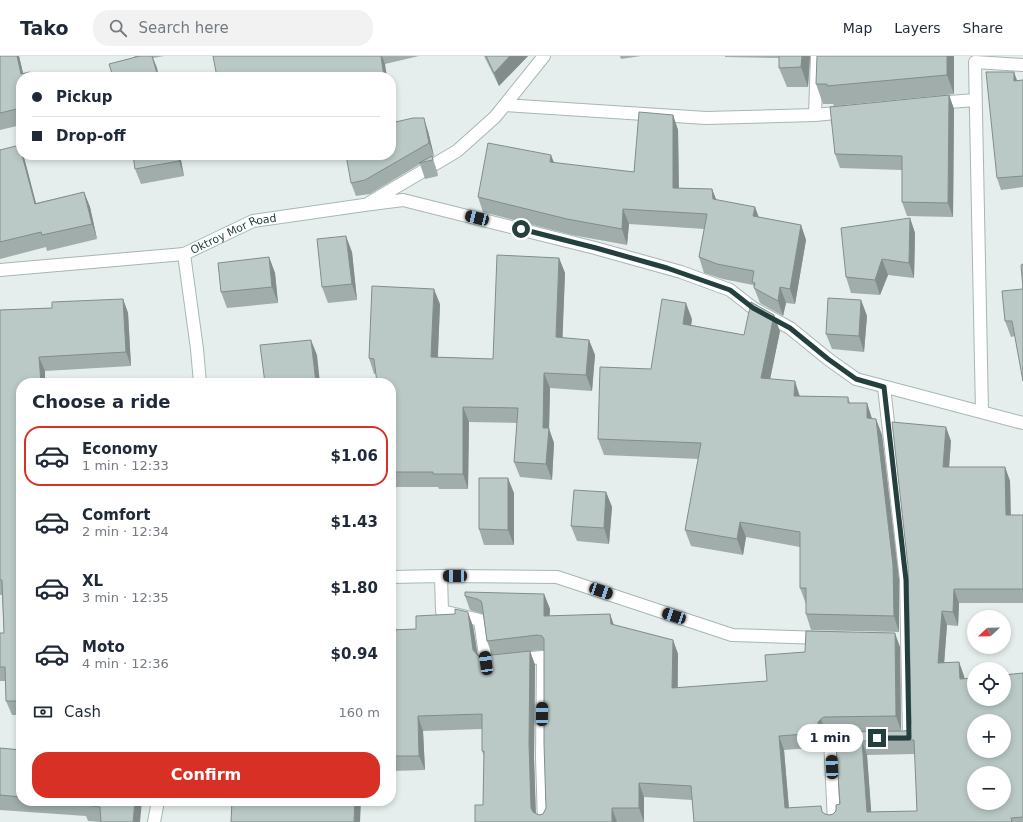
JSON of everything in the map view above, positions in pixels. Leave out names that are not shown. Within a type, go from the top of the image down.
[{"type":"street","points":[[364,205],[457,151],[495,117],[544,56]]},
{"type":"street","points":[[815,115],[816,56]]},
{"type":"street","points":[[982,412],[975,62],[1023,65]]},
{"type":"street","points":[[922,105],[975,100]]},
{"type":"street","points":[[505,105],[706,118],[815,115],[861,110]]},
{"type":"street","name":"Oktroy Mor Road","points":[[200,378],[184,254],[253,221],[403,200],[596,248],[681,272],[730,290],[753,308],[790,328],[828,359],[856,379],[1023,423]]},
{"type":"street","points":[[0,270],[184,254]]},
{"type":"street","points":[[884,387],[906,580],[903,640],[909,738],[893,738]]},
{"type":"street","points":[[441,576],[442,610],[480,620],[486,663],[543,657],[542,758],[544,822]]},
{"type":"street","points":[[396,577],[557,577],[732,635],[835,638]]},
{"type":"street","points":[[834,822],[830,740],[862,739]]},
{"type":"street","points":[[154,822],[157,806]]},
{"type":"building","points":[[0,56],[17,56],[21,72],[16,72],[16,109],[0,113]]},
{"type":"building","points":[[140,56],[152,56],[157,72],[111,72],[109,64]]},
{"type":"building","points":[[213,56],[381,56],[383,72],[216,72]]},
{"type":"building","points":[[486,56],[510,56],[494,73]]},
{"type":"building","points":[[779,56],[802,56],[801,67],[779,68]]},
{"type":"building","points":[[817,56],[947,56],[947,75],[827,86],[827,84],[816,84]]},
{"type":"building","points":[[986,72],[1014,72],[1014,81],[1023,80],[1023,176],[997,178]]},
{"type":"building","points":[[949,95],[948,203],[902,202],[902,156],[835,154],[830,107]]},
{"type":"building","points":[[639,112],[673,115],[673,188],[712,189],[713,199],[755,207],[753,216],[801,225],[790,289],[780,287],[778,301],[754,288],[755,283],[752,282],[754,271],[717,264],[699,257],[707,214],[623,209],[622,229],[567,219],[478,197],[488,143],[551,155],[550,162],[634,172]]},
{"type":"building","points":[[413,118],[424,118],[429,143],[365,180],[351,183],[347,160],[396,160],[396,122]]},
{"type":"building","points":[[16,146],[16,160],[23,160],[35,204],[84,192],[92,224],[42,235],[41,232],[0,242],[0,150]]},
{"type":"building","points":[[432,156],[433,160],[419,163]]},
{"type":"building","points":[[134,160],[179,160],[179,161],[135,169]]},
{"type":"building","points":[[910,218],[909,263],[882,259],[875,280],[846,277],[841,228]]},
{"type":"building","points":[[346,236],[352,284],[322,287],[317,239]]},
{"type":"building","points":[[497,255],[559,258],[556,337],[589,340],[586,375],[544,373],[543,428],[549,428],[546,464],[514,462],[518,408],[463,407],[463,474],[396,472],[396,378],[376,378],[374,359],[369,358],[372,286],[434,289],[431,357],[493,359]]},
{"type":"building","points":[[269,257],[272,287],[221,292],[218,263]]},
{"type":"building","points":[[1023,264],[1023,289],[1021,265]]},
{"type":"building","points":[[1023,289],[1023,381],[1012,321],[1005,321],[1002,291]]},
{"type":"building","points":[[828,298],[861,300],[859,336],[826,334]]},
{"type":"building","points":[[123,299],[126,352],[39,357],[41,378],[16,378],[16,701],[6,701],[5,667],[0,667],[0,633],[4,633],[2,580],[0,580],[0,310],[52,308],[52,302]]},
{"type":"building","points":[[662,299],[686,303],[683,324],[744,335],[751,302],[774,315],[761,378],[795,381],[794,396],[848,397],[848,403],[867,403],[867,418],[876,419],[893,565],[894,616],[806,614],[806,588],[800,588],[800,532],[740,522],[737,539],[685,530],[701,443],[598,439],[600,367],[651,369]]},
{"type":"building","points":[[311,340],[315,378],[264,378],[260,345]]},
{"type":"building","points":[[892,422],[946,427],[943,467],[1005,467],[1006,515],[1023,515],[1023,589],[954,589],[953,612],[942,611],[938,663],[959,662],[960,679],[967,678],[967,706],[1011,706],[1011,674],[1023,673],[1023,817],[1011,818],[1012,822],[694,822],[691,786],[639,783],[639,808],[612,808],[612,822],[475,822],[475,805],[483,805],[484,751],[482,751],[482,714],[418,716],[419,756],[396,756],[396,630],[416,629],[416,616],[455,614],[455,609],[468,612],[473,650],[478,656],[530,651],[529,744],[531,808],[533,812],[539,815],[543,814],[546,808],[544,744],[544,639],[542,636],[537,635],[487,641],[481,601],[465,596],[465,592],[544,594],[544,616],[610,614],[611,624],[673,640],[672,688],[767,681],[765,655],[805,652],[806,631],[895,633],[896,716],[824,717],[818,722],[818,733],[779,736],[785,808],[821,806],[822,812],[829,815],[836,811],[836,805],[840,804],[835,732],[908,730],[911,724],[908,566]],"holes":[[[914,740],[917,811],[867,812],[862,741]]]},
{"type":"building","points":[[479,478],[508,478],[508,530],[479,529]]},
{"type":"building","points":[[574,490],[606,492],[604,528],[571,526]]},
{"type":"building","points":[[0,748],[16,750],[16,797],[0,795]]},
{"type":"building","points":[[91,806],[135,806],[133,822],[101,822],[100,807]]},
{"type":"building","points":[[232,806],[355,806],[354,822],[231,822]]},
{"type":"route","points":[[521,229],[681,272],[730,290],[753,308],[790,328],[828,359],[856,379],[884,387],[906,580],[909,738],[877,738]]}]
